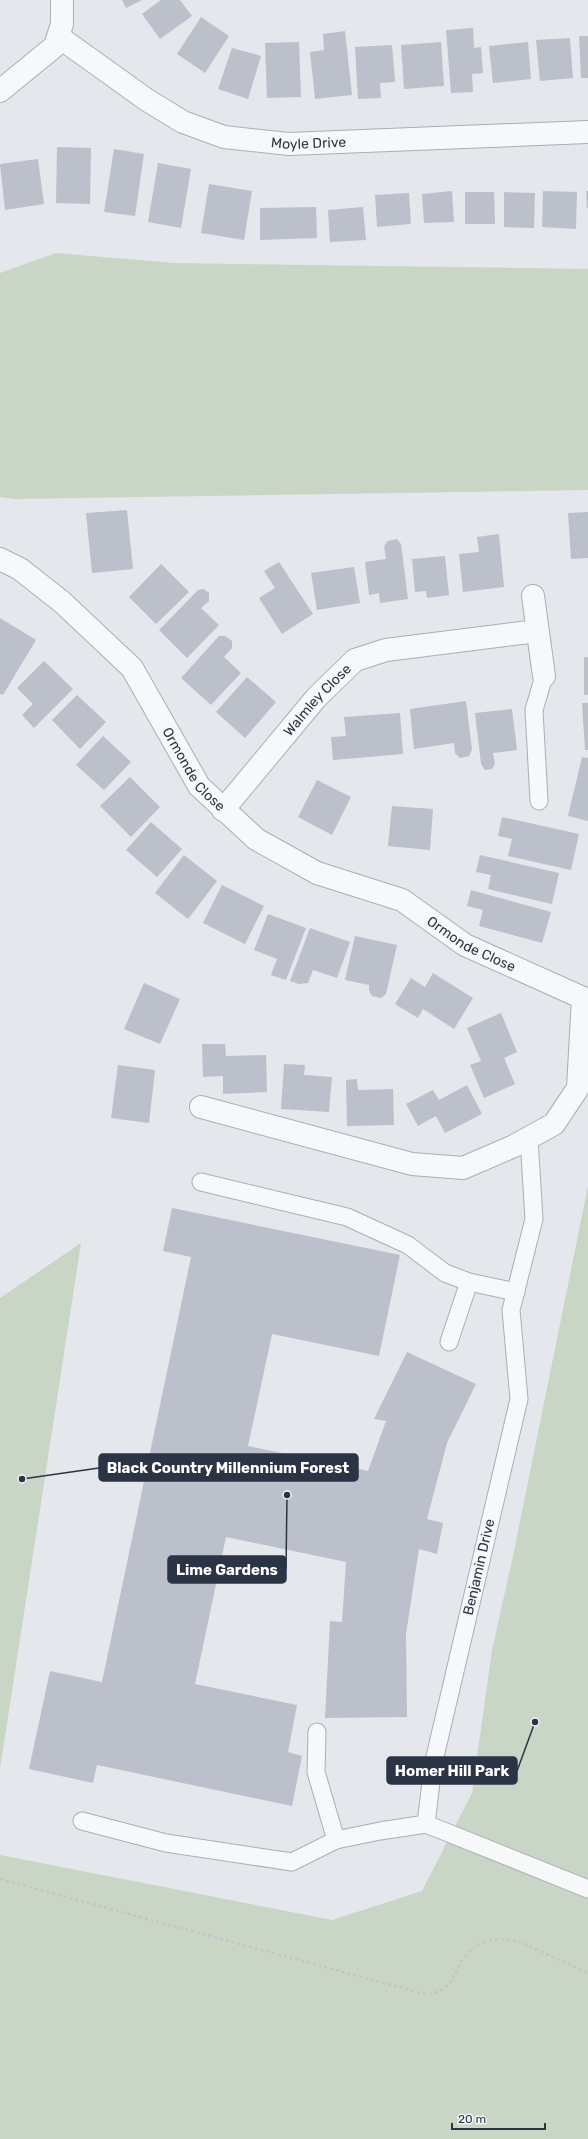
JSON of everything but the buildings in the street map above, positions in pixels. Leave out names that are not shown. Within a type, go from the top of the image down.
[{"type":"street","points":[[0,91],[55,46],[59,37],[63,15],[62,0]]},
{"type":"street","name":"Moyle Drive","points":[[59,37],[147,100],[184,122],[224,137],[289,144],[588,132]]},
{"type":"street","name":"Ormonde Close","points":[[0,559],[20,569],[62,602],[132,668],[199,786],[223,810],[256,839],[317,873],[402,900],[465,945],[586,996],[578,1088],[554,1124],[514,1146],[463,1168],[412,1164],[201,1107]]},
{"type":"street","points":[[533,596],[544,676]]},
{"type":"street","name":"Walmley Close","points":[[223,810],[316,698],[355,660],[386,650],[537,631]]},
{"type":"lane","points":[[539,801],[534,710],[544,676]]},
{"type":"lane","name":"Benjamin Drive","points":[[426,1824],[433,1765],[519,1400],[511,1310],[534,1219],[529,1138]]},
{"type":"lane","points":[[201,1182],[347,1217],[408,1245],[445,1273],[469,1282],[516,1292]]},
{"type":"lane","points":[[449,1342],[469,1282]]},
{"type":"lane","points":[[317,1732],[316,1772],[336,1840]]},
{"type":"lane","points":[[82,1821],[166,1843],[292,1862],[336,1840],[426,1824],[588,1889]]},
{"type":"path","points":[[0,1879],[407,1988],[424,1994],[433,1994],[443,1990],[451,1983],[463,1958],[471,1950],[489,1940],[501,1939],[522,1943],[588,1973]]},
{"type":"green space","points":[[56,253],[174,263],[588,269],[588,490],[14,499],[0,497],[0,273]]},
{"type":"green space","points":[[588,1186],[588,2139],[0,2139],[0,1855],[332,1920],[422,1891],[472,1793],[492,1650],[513,1556]]},
{"type":"green space","points":[[81,1243],[0,1769],[0,1298]]},
{"type":"place","name":"Black Country Millennium Forest","points":[[22,1479]]},
{"type":"place","name":"Lime Gardens","points":[[287,1495]]},
{"type":"place","name":"Homer Hill Park","points":[[535,1722]]}]
